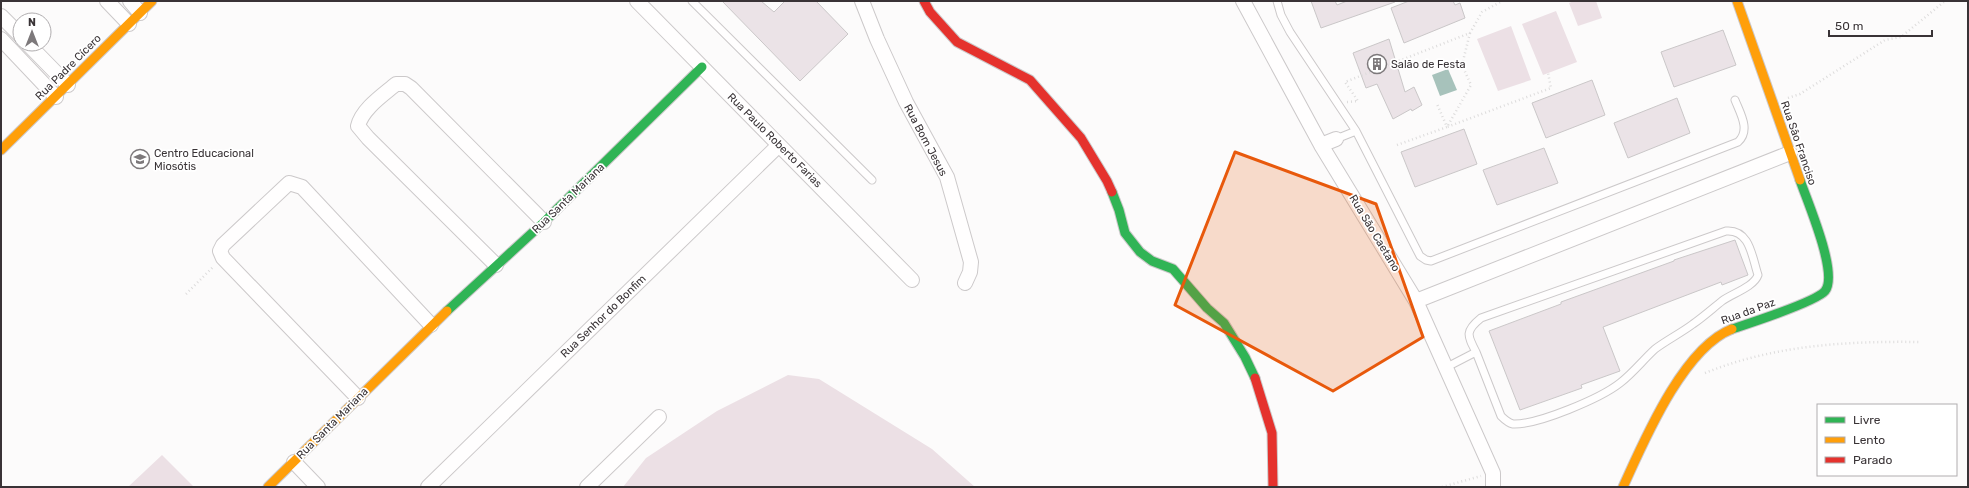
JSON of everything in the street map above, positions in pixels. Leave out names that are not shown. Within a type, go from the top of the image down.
[{"type":"street","points":[[107,1],[129,24]]},
{"type":"street","points":[[130,1],[140,13]]},
{"type":"street","name":"Rua Padre Cícero","points":[[1,150],[152,1]]},
{"type":"street","name":"Rua Paulo Roberto Farias","points":[[637,1],[912,280]]},
{"type":"street","name":"Rua Bom Jesus","points":[[862,1],[906,102],[947,177],[971,262],[970,272],[965,283]]},
{"type":"street","points":[[924,1],[930,12],[957,42],[1030,80],[1082,138],[1107,181],[1119,210],[1125,233],[1140,252],[1152,261],[1173,269],[1207,308],[1224,323],[1245,357],[1258,384],[1272,433],[1273,487]]},
{"type":"street","name":"Rua São Caetano","points":[[1243,1],[1322,144],[1416,301],[1493,473]]},
{"type":"street","name":"Rua São Franciso","points":[[1737,1],[1828,261],[1830,276],[1828,287],[1824,294]]},
{"type":"street","points":[[1,16],[12,27]]},
{"type":"street","points":[[1,39],[56,97]]},
{"type":"street","points":[[36,52],[68,85]]},
{"type":"street","name":"Rua Santa Mariana","points":[[268,487],[431,325],[496,264],[544,222],[702,67]]},
{"type":"street","points":[[496,264],[368,138],[358,126],[360,119],[365,112],[396,84],[404,84],[411,88],[544,222]]},
{"type":"street","points":[[1322,144],[1336,139]]},
{"type":"street","name":"Rua Senhor do Bonfim","points":[[428,487],[779,144]]},
{"type":"street","points":[[1416,301],[1790,153]]},
{"type":"street","points":[[358,398],[223,258],[220,251],[223,246],[289,183],[302,187],[431,325]]},
{"type":"street","name":"Rua da Paz","points":[[1623,487],[1651,425],[1673,389],[1695,358],[1720,334],[1824,294]]},
{"type":"street","points":[[587,487],[659,417]]},
{"type":"street","points":[[294,462],[318,487]]},
{"type":"street","points":[[1493,473],[1493,487]]},
{"type":"lane","points":[[692,1],[872,180]]},
{"type":"lane","points":[[1277,1],[1281,15],[1290,32],[1356,131],[1420,256],[1426,260],[1431,261],[1738,142],[1744,137],[1745,130],[1744,122],[1735,100]]},
{"type":"lane","points":[[1336,139],[1356,131]]},
{"type":"lane","points":[[1726,231],[1736,232],[1742,235],[1749,245],[1758,276],[1754,283],[1730,294],[1693,324],[1657,348],[1640,362],[1621,383],[1602,395],[1552,416],[1521,423],[1512,424],[1506,422],[1501,416],[1476,352],[1469,338],[1469,332],[1471,326],[1481,318],[1726,231]]},
{"type":"lane","points":[[1445,368],[1476,352]]},
{"type":"path","points":[[1447,127],[1471,85],[1462,65],[1470,33],[1482,12],[1502,1]]},
{"type":"path","points":[[1773,104],[1800,94],[1885,40],[1901,37],[1944,1]]},
{"type":"path","points":[[1337,102],[1358,102],[1345,82],[1470,33]]},
{"type":"path","points":[[1397,145],[1551,88],[1548,73]]},
{"type":"path","points":[[1437,104],[1447,127]]},
{"type":"path","points":[[186,294],[223,258]]},
{"type":"path","points":[[1704,374],[1734,361],[1781,351],[1861,342],[1920,342]]},
{"type":"path","points":[[1442,486],[1493,473]]},
{"type":"highlighted area","points":[[1235,152],[1376,204],[1423,337],[1333,391],[1175,305]]},
{"type":"shaded area","points":[[1574,1],[1596,1],[1602,18],[1578,26],[1569,3]]},
{"type":"shaded area","points":[[1556,11],[1577,62],[1543,75],[1522,24]]},
{"type":"shaded area","points":[[1511,26],[1531,80],[1498,91],[1477,39]]},
{"type":"shaded area","points":[[1448,69],[1457,90],[1440,96],[1432,75]]},
{"type":"shaded area","points":[[788,375],[819,379],[932,449],[975,487],[623,487],[646,458],[717,411]]},
{"type":"shaded area","points":[[162,455],[194,487],[128,487]]},
{"type":"building","points":[[722,1],[761,1],[774,12],[785,1],[816,1],[848,34],[800,81]]},
{"type":"building","points":[[1311,1],[1335,1],[1337,5],[1347,1],[1395,2],[1321,28]]},
{"type":"building","points":[[1409,1],[1453,1],[1455,5],[1460,3],[1465,18],[1404,43],[1391,8]]},
{"type":"building","points":[[1723,30],[1736,65],[1674,87],[1661,52]]},
{"type":"building","points":[[1389,39],[1405,92],[1414,87],[1422,105],[1393,119],[1377,84],[1366,88],[1353,53]]},
{"type":"building","points":[[1592,80],[1605,115],[1546,138],[1532,103]]},
{"type":"building","points":[[1677,98],[1690,133],[1628,158],[1614,123]]},
{"type":"building","points":[[1464,129],[1477,164],[1415,187],[1401,152]]},
{"type":"building","points":[[1544,148],[1558,183],[1497,205],[1483,170]]},
{"type":"building","points":[[1735,240],[1748,275],[1722,285],[1721,282],[1603,327],[1620,371],[1581,385],[1582,388],[1520,410],[1489,331],[1561,304],[1561,302],[1674,260]]},
{"type":"traffic: fast","points":[[447,311],[544,222],[702,67]]},
{"type":"traffic: fast","points":[[1732,329],[1809,301],[1825,291],[1828,282],[1828,269],[1825,254],[1815,220],[1800,180]]},
{"type":"traffic: fast","points":[[1112,192],[1119,210],[1125,233],[1140,252],[1152,261],[1173,269],[1207,308],[1224,323],[1245,357],[1255,378]]},
{"type":"traffic: slow","points":[[1,150],[152,1]]},
{"type":"traffic: slow","points":[[1737,1],[1800,180]]},
{"type":"traffic: slow","points":[[268,487],[447,311]]},
{"type":"traffic: slow","points":[[1623,487],[1654,422],[1682,375],[1697,355],[1714,339],[1732,329]]},
{"type":"traffic: jam","points":[[924,1],[930,12],[957,42],[1030,80],[1081,138],[1112,192]]},
{"type":"traffic: jam","points":[[1255,378],[1272,433],[1273,487]]},
{"type":"place","name":"Salão de Festa","points":[[1377,64]]},
{"type":"place","name":"Centro Educacional Miosótis","points":[[140,159]]}]
